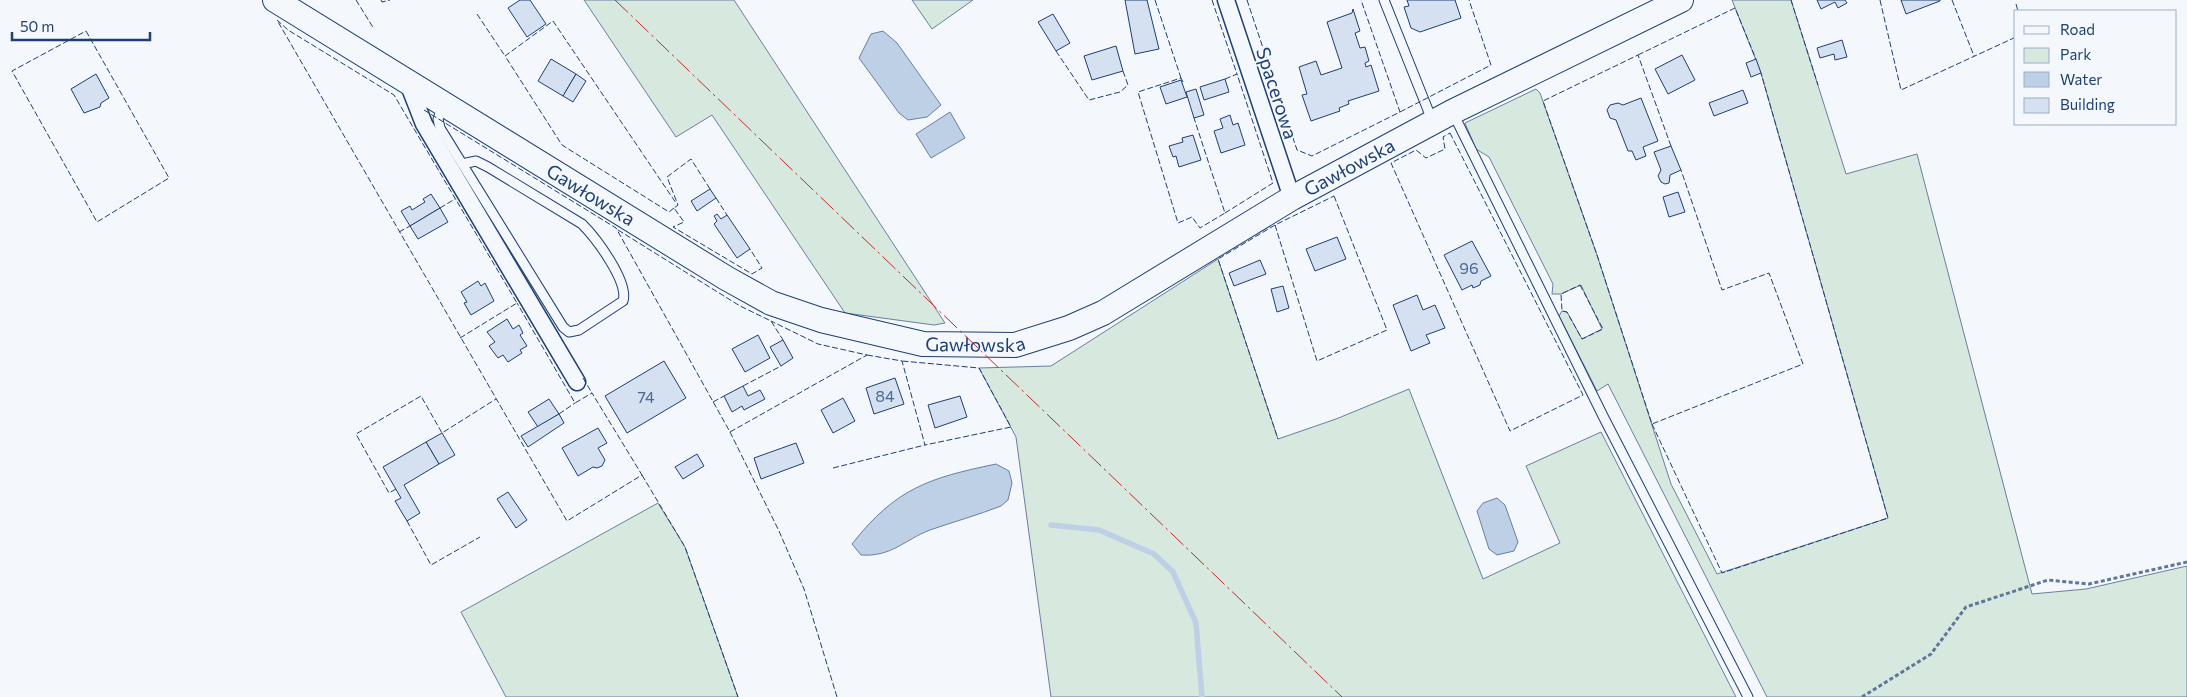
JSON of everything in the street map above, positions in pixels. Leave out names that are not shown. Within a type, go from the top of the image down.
[{"type":"street","name":"Gawłowska","points":[[274,0],[771,303],[821,320],[923,344],[1015,345],[1069,328],[1103,313],[1292,198],[1443,118],[1681,0]]},
{"type":"street","name":"Spacerowa","points":[[1226,0],[1292,198]]},
{"type":"street","points":[[408,82],[424,124],[577,382]]},
{"type":"lane","points":[[1384,0],[1443,118],[1600,409],[1748,697]]},
{"type":"lane","points":[[443,104],[438,119],[440,128],[562,328],[569,332],[579,330],[623,301],[626,294],[619,278],[592,234],[582,224],[488,166],[476,161],[462,164]]},
{"type":"path","points":[[1862,697],[1931,654],[1966,607],[2048,580],[2089,584],[2187,562]]},
{"type":"green space","points":[[584,0],[734,0],[945,323],[934,325],[845,313],[712,115],[676,137]]},
{"type":"green space","points":[[912,0],[973,0],[932,29]]},
{"type":"green space","points":[[1732,0],[1791,0],[1846,174],[1917,154],[2032,594],[2086,589],[2187,566],[2187,697],[1767,697],[1608,384],[1597,391],[1559,316],[1562,311],[1567,312],[1582,339],[1602,329],[1581,285],[1561,294],[1552,294],[1553,284],[1489,157],[1476,149],[1465,123],[1536,89],[1540,93],[1597,255],[1671,484],[1717,574],[1888,518],[1761,73]]},
{"type":"green space","points":[[1218,259],[1278,439],[1336,419],[1409,389],[1483,579],[1560,543],[1526,466],[1601,432],[1736,697],[1051,697],[1016,437],[979,368],[1051,366]]},
{"type":"green space","points":[[658,503],[685,547],[738,697],[506,697],[461,612]]},
{"type":"water","points":[[883,31],[897,43],[941,105],[927,117],[908,120],[899,113],[859,58],[871,34]]},
{"type":"water","points":[[950,112],[965,138],[931,158],[916,134]]},
{"type":"water","points":[[996,464],[1009,471],[1012,483],[1008,500],[1001,506],[930,530],[890,551],[872,555],[861,555],[852,544],[884,510],[915,488],[951,475]]},
{"type":"water","points":[[1497,498],[1505,505],[1518,542],[1514,551],[1497,555],[1489,549],[1477,511],[1483,503]]},
{"type":"building","points":[[520,0],[530,0],[546,24],[527,37],[508,8]]},
{"type":"building","points":[[1125,0],[1147,0],[1159,49],[1135,54]]},
{"type":"building","points":[[1407,0],[1455,0],[1461,18],[1420,32],[1411,28],[1404,7],[1409,6]]},
{"type":"building","points":[[1817,0],[1845,0],[1847,3],[1838,8],[1835,2],[1821,9]]},
{"type":"building","points":[[1901,0],[1940,0],[1940,1],[1906,14]]},
{"type":"building","points":[[1353,9],[1360,31],[1355,33],[1360,48],[1365,47],[1369,61],[1365,63],[1366,67],[1371,65],[1379,91],[1348,101],[1349,104],[1339,108],[1340,111],[1311,121],[1302,95],[1307,94],[1299,67],[1316,61],[1321,75],[1342,68],[1327,22],[1352,13]]},
{"type":"building","points":[[1053,14],[1070,43],[1056,51],[1038,22]]},
{"type":"building","points":[[1842,40],[1847,57],[1835,60],[1834,54],[1820,58],[1817,48]]},
{"type":"building","points":[[1116,46],[1123,71],[1092,80],[1084,56]]},
{"type":"building","points":[[1682,55],[1695,80],[1668,94],[1655,69]]},
{"type":"building","points":[[551,59],[576,74],[563,96],[538,81]]},
{"type":"building","points":[[1756,59],[1761,73],[1751,77],[1746,63]]},
{"type":"building","points":[[96,74],[109,98],[101,103],[100,107],[84,113],[71,89]]},
{"type":"building","points":[[576,74],[586,81],[573,102],[563,96]]},
{"type":"building","points":[[1225,79],[1229,92],[1204,100],[1200,87]]},
{"type":"building","points":[[1181,80],[1187,97],[1166,104],[1160,87]]},
{"type":"building","points":[[1196,89],[1204,115],[1194,118],[1186,92]]},
{"type":"building","points":[[1743,90],[1748,103],[1714,116],[1709,103]]},
{"type":"building","points":[[1641,98],[1658,141],[1643,147],[1646,156],[1636,160],[1632,151],[1628,151],[1616,120],[1610,118],[1607,110],[1610,105],[1618,103],[1623,105]]},
{"type":"building","points":[[1230,115],[1233,125],[1238,123],[1245,145],[1221,153],[1214,131],[1223,128],[1220,119]]},
{"type":"building","points":[[1193,135],[1201,160],[1179,167],[1176,156],[1173,157],[1169,146],[1183,142],[1182,138]]},
{"type":"building","points":[[1671,146],[1681,170],[1670,175],[1669,183],[1665,184],[1661,182],[1658,176],[1661,170],[1654,152]]},
{"type":"building","points":[[710,189],[716,198],[697,211],[691,201]]},
{"type":"building","points":[[1678,192],[1685,212],[1669,217],[1663,197]]},
{"type":"building","points":[[431,194],[440,208],[410,226],[401,211],[410,206],[412,210],[425,202],[423,199]]},
{"type":"building","points":[[440,208],[448,222],[418,239],[410,226]]},
{"type":"building","points":[[717,214],[721,219],[727,215],[750,249],[737,258],[714,224],[717,221],[714,216]]},
{"type":"building","points":[[1337,237],[1346,259],[1315,271],[1306,249]]},
{"type":"building","points":[[1472,241],[1491,276],[1481,281],[1480,285],[1473,288],[1472,285],[1462,290],[1444,255]]},
{"type":"building","points":[[1260,260],[1266,274],[1234,286],[1229,273]]},
{"type":"building","points":[[478,281],[481,286],[485,283],[494,301],[471,315],[464,303],[467,302],[461,292]]},
{"type":"building","points":[[1283,286],[1289,308],[1277,312],[1271,289]]},
{"type":"building","points":[[1417,295],[1423,310],[1435,305],[1445,328],[1426,335],[1430,343],[1411,351],[1393,305]]},
{"type":"building","points":[[507,319],[513,329],[519,325],[523,333],[520,335],[527,346],[520,350],[522,353],[508,362],[503,355],[498,358],[489,346],[495,342],[487,332]]},
{"type":"building","points":[[758,335],[770,358],[745,372],[732,349]]},
{"type":"building","points":[[783,340],[793,358],[781,366],[770,347]]},
{"type":"building","points":[[664,361],[686,398],[627,433],[605,396]]},
{"type":"building","points":[[895,378],[904,404],[874,414],[866,388]]},
{"type":"building","points":[[743,386],[748,396],[760,390],[765,399],[744,410],[742,406],[732,412],[724,396]]},
{"type":"building","points":[[960,396],[967,417],[935,428],[928,405]]},
{"type":"building","points":[[843,398],[855,421],[833,433],[821,410]]},
{"type":"building","points":[[549,399],[559,414],[538,427],[528,412]]},
{"type":"building","points":[[559,414],[564,423],[528,447],[521,436]]},
{"type":"building","points":[[598,428],[607,443],[598,448],[605,460],[602,466],[593,467],[578,476],[562,448]]},
{"type":"building","points":[[442,433],[455,455],[439,464],[426,442]]},
{"type":"building","points":[[426,442],[439,464],[404,485],[420,513],[407,521],[395,501],[401,498],[383,467]]},
{"type":"building","points":[[796,443],[804,463],[761,479],[754,458]]},
{"type":"building","points":[[697,454],[704,466],[683,479],[675,467]]},
{"type":"building","points":[[508,492],[527,520],[516,528],[497,499]]},
{"type":"waterway","points":[[1051,525],[1099,530],[1154,554],[1173,572],[1196,623],[1202,697]]},
{"type":"fence","points":[[356,0],[374,29]]},
{"type":"fence","points":[[381,0],[382,2],[390,0]]},
{"type":"fence","points":[[1155,0],[1181,78]]},
{"type":"fence","points":[[1212,0],[1237,74]]},
{"type":"fence","points":[[1247,0],[1297,150],[1312,156],[1400,112],[1361,0]]},
{"type":"fence","points":[[1400,112],[1491,65],[1469,0]]},
{"type":"fence","points":[[1791,0],[1818,85]]},
{"type":"fence","points":[[1880,0],[1901,90],[2014,38]]},
{"type":"fence","points":[[1952,0],[1974,56]]},
{"type":"fence","points":[[2016,4],[2018,10]]},
{"type":"fence","points":[[1638,55],[1735,8],[1756,59]]},
{"type":"fence","points":[[477,14],[505,56]]},
{"type":"fence","points":[[460,338],[517,303],[394,95],[288,30],[277,20],[567,521],[642,475],[592,393],[575,403],[517,303]]},
{"type":"fence","points":[[674,208],[669,212],[562,145],[505,56],[553,21],[676,203]]},
{"type":"fence","points":[[86,31],[169,178],[97,222],[12,71],[86,31]]},
{"type":"fence","points":[[1056,51],[1089,100],[1120,92],[1128,85],[1123,71]]},
{"type":"fence","points":[[1671,146],[1638,55],[1543,101],[1597,255],[1652,424],[1803,364],[1769,273],[1722,290],[1681,170]]},
{"type":"fence","points":[[1652,424],[1722,573],[1888,518],[1761,73]]},
{"type":"fence","points":[[1225,79],[1237,74],[1273,183],[1225,213]]},
{"type":"fence","points":[[1183,82],[1181,78],[1138,92],[1178,223],[1192,217],[1200,228],[1225,213],[1194,118]]},
{"type":"fence","points":[[424,110],[616,228],[730,432],[779,531],[804,589],[837,697]]},
{"type":"fence","points":[[1450,133],[1583,395],[1510,431],[1391,163],[1416,150],[1426,158],[1445,149],[1443,137],[1450,133]]},
{"type":"fence","points":[[710,189],[691,159],[667,177],[678,205],[674,208],[684,222],[673,227],[752,274],[762,268],[750,249]]},
{"type":"fence","points":[[1334,196],[1387,330],[1317,361],[1275,225],[1334,196]]},
{"type":"fence","points":[[716,198],[727,215]]},
{"type":"fence","points":[[440,208],[455,199]]},
{"type":"fence","points":[[1275,225],[1218,259],[1278,439]]},
{"type":"fence","points":[[399,232],[410,226]]},
{"type":"fence","points":[[618,230],[740,306],[771,321],[783,340]]},
{"type":"fence","points":[[1580,285],[1603,329],[1582,339],[1567,312],[1562,311],[1561,294],[1580,285]]},
{"type":"fence","points":[[730,432],[867,355],[818,344],[771,321]]},
{"type":"fence","points":[[867,355],[902,361],[925,445],[1011,427],[979,368],[902,361]]},
{"type":"fence","points":[[743,386],[781,366]]},
{"type":"fence","points":[[583,378],[592,393]]},
{"type":"fence","points":[[396,489],[389,493],[356,434],[421,396],[442,433],[496,399]]},
{"type":"fence","points":[[713,402],[724,396]]},
{"type":"fence","points":[[559,414],[575,403]]},
{"type":"fence","points":[[833,468],[925,445]]},
{"type":"fence","points":[[642,475],[685,547],[738,697]]},
{"type":"fence","points":[[407,521],[431,565],[480,537]]},
{"type":"power","points":[[615,0],[1342,697]]}]
